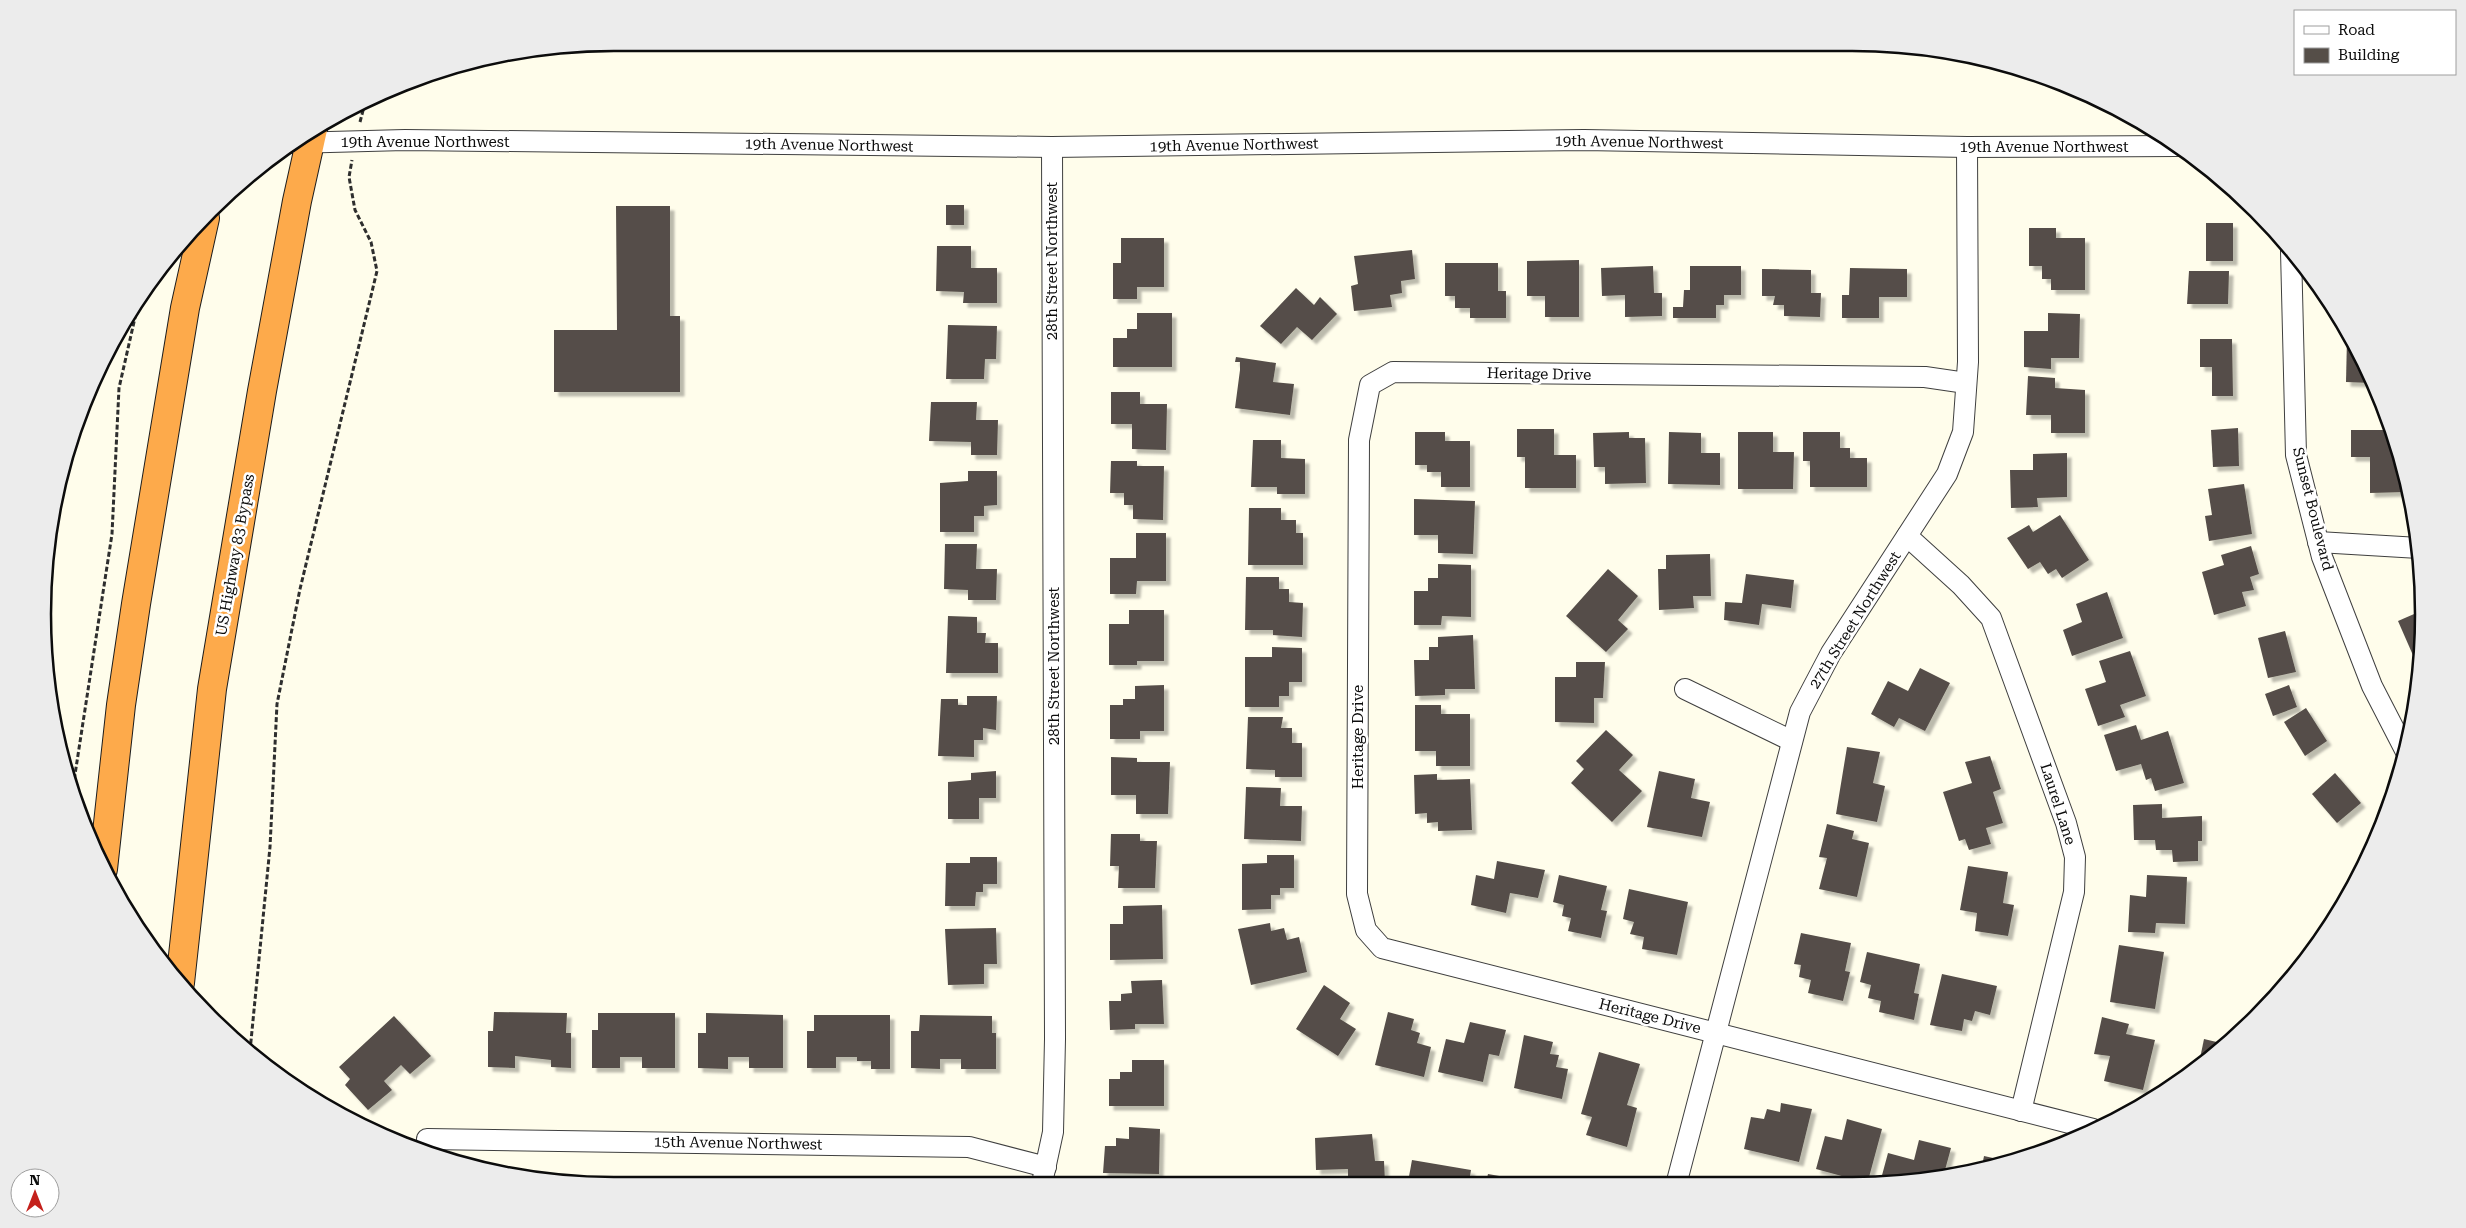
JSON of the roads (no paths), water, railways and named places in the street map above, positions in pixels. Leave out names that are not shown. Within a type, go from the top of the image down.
[{"type":"highway","name":"US Highway 83 Bypass","points":[[181,973],[212,688],[304,144]]},
{"type":"highway","points":[[105,853],[121,705],[136,604],[185,308],[202,231]]},
{"type":"street","name":"19th Avenue Northwest","points":[[313,139],[1052,147],[1584,140],[1967,147],[2165,146]]},
{"type":"street","name":"28th Street Northwest","points":[[1044,1175],[1053,1132],[1055,1039],[1052,147]]},
{"type":"street","name":"27th Street Northwest","points":[[1677,1177],[1800,712],[1831,653],[1947,474],[1963,432],[1966,383],[1967,147]]},
{"type":"street","name":"Sunset Boulevard","points":[[2300,275],[2296,455],[2318,542],[2372,686],[2400,741]]},
{"type":"street","name":"Heritage Drive","points":[[1966,383],[1925,377],[1392,372],[1370,385],[1359,440],[1357,894],[1366,930],[1382,948],[2084,1127]]},
{"type":"street","name":"Laurel Lane","points":[[1907,536],[1961,585],[1991,618],[2066,823],[2075,857],[2074,892],[2021,1111]]},
{"type":"street","points":[[2318,542],[2411,548]]},
{"type":"street","points":[[1685,689],[1792,741]]},
{"type":"street","name":"15th Avenue Northwest","points":[[427,1139],[969,1147],[1044,1175]]}]
